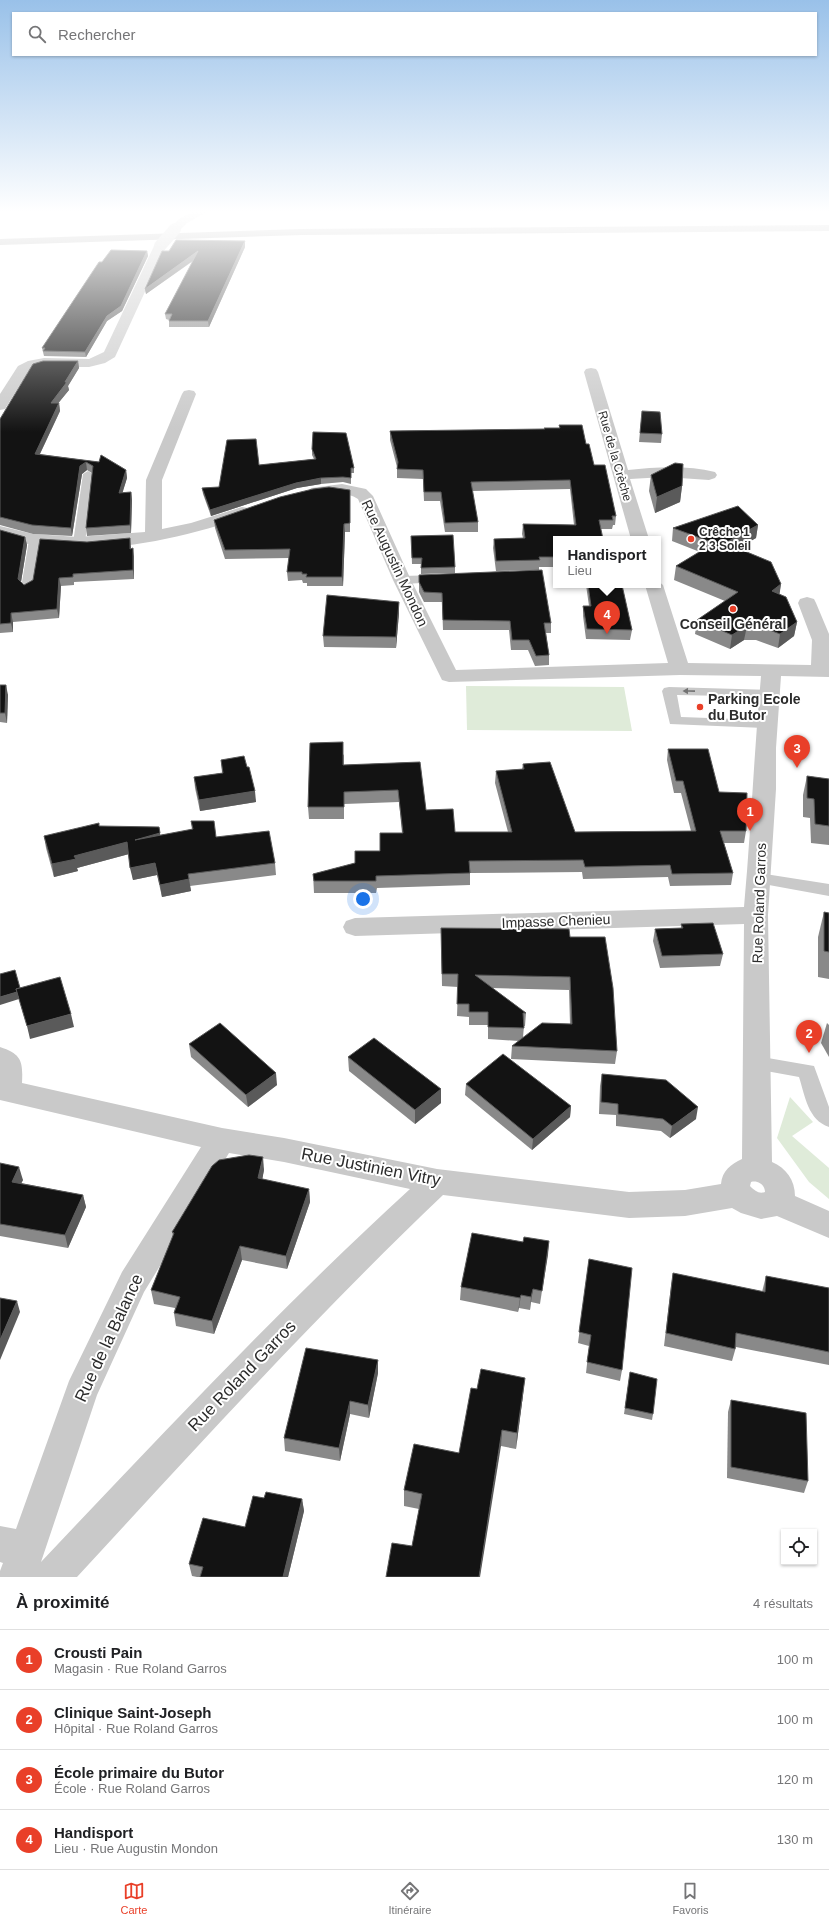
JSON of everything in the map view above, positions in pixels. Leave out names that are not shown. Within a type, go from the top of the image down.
[{"type":"street","points":[[0,406],[23,369],[28,366],[44,364],[85,364],[103,360],[110,354],[142,285]]},
{"type":"street","name":"Rue de la Crèche","points":[[591,372],[639,536]]},
{"type":"street","points":[[153,536],[154,480],[189,394]]},
{"type":"street","points":[[620,475],[657,471],[689,471],[709,475]]},
{"type":"street","name":"Rue Augustin Mondon","points":[[303,493],[321,490],[347,489],[360,491],[365,496],[402,580],[449,676],[680,669],[772,669]]},
{"type":"street","points":[[0,531],[35,540],[79,543],[153,536],[229,517],[256,507]]},
{"type":"street","points":[[655,588],[680,669]]},
{"type":"street","points":[[772,669],[825,671],[822,640],[807,603]]},
{"type":"street","name":"Rue Roland Garros","points":[[757,1170],[756,915],[765,789],[765,748],[772,669]]},
{"type":"street","name":"Impasse Chenieu","points":[[355,927],[756,915]]},
{"type":"street","name":"Rue Justinien Vitry","points":[[0,1058],[9,1066],[4,1090],[222,1140],[284,1150],[437,1182],[629,1205],[685,1203],[738,1194]]},
{"type":"street","name":"Rue de la Balance","points":[[14,1557],[80,1392],[133,1282],[196,1179],[222,1140]]},
{"type":"street","points":[[757,1170],[771,1175],[780,1185],[781,1191],[777,1202],[772,1205],[758,1207],[750,1204],[738,1194],[736,1188],[739,1176],[744,1171],[757,1170]]},
{"type":"street","name":"Rue Roland Garros","points":[[52,1577],[211,1407],[374,1241],[437,1182]]},
{"type":"street","points":[[777,1202],[829,1225]]},
{"type":"lane","points":[[79,543],[88,474]]},
{"type":"lane","points":[[27,588],[35,540]]},
{"type":"lane","points":[[402,580],[448,578]]},
{"type":"lane","points":[[767,724],[675,721],[669,691],[770,693]]},
{"type":"lane","points":[[758,878],[829,890]]},
{"type":"lane","points":[[757,1063],[807,1071],[819,1110],[829,1119]]},
{"type":"green space","points":[[466,686],[624,687],[632,731],[467,730]]},
{"type":"green space","points":[[790,1097],[813,1122],[792,1136],[829,1168],[829,1199],[809,1182],[777,1138]]},
{"type":"building","points":[[84,285],[131,285],[121,306],[107,316],[85,352],[43,351],[45,348],[42,348]]},
{"type":"building","points":[[180,285],[225,285],[208,321],[169,321],[172,314],[165,314]]},
{"type":"building","points":[[43,361],[78,361],[65,382],[67,382],[51,403],[59,403],[35,454],[99,462],[101,455],[126,470],[119,493],[131,492],[130,525],[86,528],[93,466],[86,462],[80,466],[71,528],[32,525],[0,517],[0,419],[33,364]]},
{"type":"building","points":[[642,411],[660,412],[662,434],[640,433]]},
{"type":"building","points":[[559,425],[582,425],[586,444],[589,444],[594,465],[605,465],[616,516],[612,516],[613,520],[599,520],[602,536],[553,536],[553,557],[539,557],[540,560],[496,561],[494,539],[525,538],[523,524],[576,525],[570,480],[471,482],[478,522],[445,523],[441,492],[424,492],[423,470],[397,469],[398,462],[390,431],[545,429],[544,428],[560,428]]},
{"type":"building","points":[[313,432],[346,433],[354,468],[351,468],[351,478],[321,478],[296,483],[210,510],[202,488],[219,487],[227,440],[256,439],[259,465],[316,459],[312,449]]},
{"type":"building","points":[[675,463],[683,464],[682,486],[657,497],[651,475]]},
{"type":"building","points":[[329,487],[350,490],[350,523],[344,524],[342,577],[306,577],[307,574],[302,574],[302,572],[287,572],[290,549],[225,550],[214,520],[280,497],[313,489]]},
{"type":"building","points":[[738,506],[758,525],[725,543],[771,562],[781,584],[772,591],[786,597],[797,622],[780,634],[759,626],[747,626],[732,635],[697,620],[738,592],[676,566],[714,543],[673,528]]},
{"type":"building","points":[[0,530],[25,537],[18,579],[24,585],[33,580],[40,539],[87,542],[130,538],[130,549],[133,548],[133,570],[73,574],[73,577],[59,578],[57,609],[11,613],[11,623],[0,624]]},
{"type":"building","points":[[453,535],[455,567],[421,568],[422,558],[412,558],[411,536]]},
{"type":"building","points":[[542,570],[551,623],[544,623],[549,655],[536,656],[529,640],[512,640],[510,621],[443,620],[442,593],[424,592],[419,582],[419,575]]},
{"type":"building","points":[[588,588],[623,588],[632,630],[587,629],[583,606],[591,606]]},
{"type":"building","points":[[327,595],[399,602],[396,637],[323,636]]},
{"type":"building","points":[[0,685],[6,685],[5,713],[0,713]]},
{"type":"building","points":[[343,742],[343,765],[420,762],[426,810],[453,809],[455,832],[512,832],[496,771],[524,769],[523,764],[550,762],[575,832],[696,831],[683,781],[676,781],[668,749],[708,749],[719,792],[747,793],[746,831],[720,831],[733,873],[672,874],[670,865],[585,867],[583,860],[469,861],[470,873],[376,876],[376,881],[314,881],[313,874],[355,863],[355,851],[380,851],[380,833],[403,833],[398,790],[344,792],[344,807],[308,807],[310,743]]},
{"type":"building","points":[[244,756],[247,767],[249,767],[255,791],[199,800],[194,777],[223,773],[221,760]]},
{"type":"building","points":[[807,776],[829,779],[829,826],[815,824],[814,799],[807,798]]},
{"type":"building","points":[[191,821],[214,821],[216,837],[269,831],[275,863],[188,874],[189,879],[160,885],[155,863],[130,868],[127,842],[74,856],[76,859],[52,864],[44,836],[99,823],[99,826],[159,827],[160,833],[135,840],[193,829]]},
{"type":"building","points":[[824,912],[829,913],[829,952],[824,951]]},
{"type":"building","points":[[713,923],[723,954],[662,956],[655,929],[683,928],[681,924]]},
{"type":"building","points":[[441,928],[569,929],[570,937],[605,937],[613,988],[617,1051],[512,1046],[542,1023],[572,1024],[570,977],[475,975],[526,1013],[523,1013],[524,1028],[488,1027],[488,1012],[469,1012],[469,1004],[457,1004],[458,974],[442,974]]},
{"type":"building","points":[[15,970],[20,988],[16,989],[17,992],[0,997],[0,974]]},
{"type":"building","points":[[60,977],[71,1014],[27,1026],[16,989]]},
{"type":"building","points":[[220,1023],[276,1073],[246,1095],[189,1044]]},
{"type":"building","points":[[374,1038],[441,1089],[415,1110],[348,1057]]},
{"type":"building","points":[[503,1054],[571,1106],[533,1139],[466,1084]]},
{"type":"building","points":[[602,1074],[666,1080],[698,1107],[672,1126],[663,1119],[618,1114],[618,1104],[601,1102]]},
{"type":"building","points":[[249,1155],[263,1157],[258,1178],[309,1189],[286,1256],[240,1246],[212,1321],[174,1313],[180,1297],[151,1290],[174,1233],[172,1232],[212,1166],[219,1160]]},
{"type":"building","points":[[0,1163],[19,1167],[12,1182],[83,1195],[65,1235],[0,1224]]},
{"type":"building","points":[[472,1233],[523,1242],[524,1237],[549,1241],[542,1291],[533,1289],[531,1297],[521,1295],[520,1298],[461,1287]]},
{"type":"building","points":[[589,1259],[632,1268],[622,1370],[587,1362],[591,1335],[579,1332]]},
{"type":"building","points":[[673,1273],[765,1292],[766,1276],[829,1288],[829,1352],[736,1333],[735,1349],[666,1333]]},
{"type":"building","points":[[0,1298],[17,1301],[0,1340]]},
{"type":"building","points":[[306,1348],[378,1360],[368,1405],[350,1401],[339,1448],[284,1438]]},
{"type":"building","points":[[481,1369],[525,1378],[517,1433],[502,1430],[479,1577],[386,1577],[392,1543],[412,1546],[422,1494],[404,1490],[414,1444],[459,1453],[471,1388],[477,1389]]},
{"type":"building","points":[[630,1372],[657,1379],[653,1414],[625,1408]]},
{"type":"building","points":[[731,1400],[806,1413],[808,1481],[731,1467]]},
{"type":"building","points":[[266,1492],[302,1499],[283,1577],[200,1577],[203,1567],[189,1564],[203,1518],[245,1527],[253,1496],[264,1498]]},
{"type":"place","name":"Crêche 1 2 3 Soleil","points":[[691,539]]},
{"type":"place","name":"Conseil Général","points":[[733,609]]},
{"type":"place","name":"Handisport","points":[[607,634]]},
{"type":"place","name":"Parking Ecole du Butor","points":[[700,707]]},
{"type":"place","name":"École primaire du Butor","points":[[797,768]]},
{"type":"place","name":"Crousti Pain","points":[[750,831]]},
{"type":"place","name":"Clinique Saint-Joseph","points":[[809,1053]]}]
